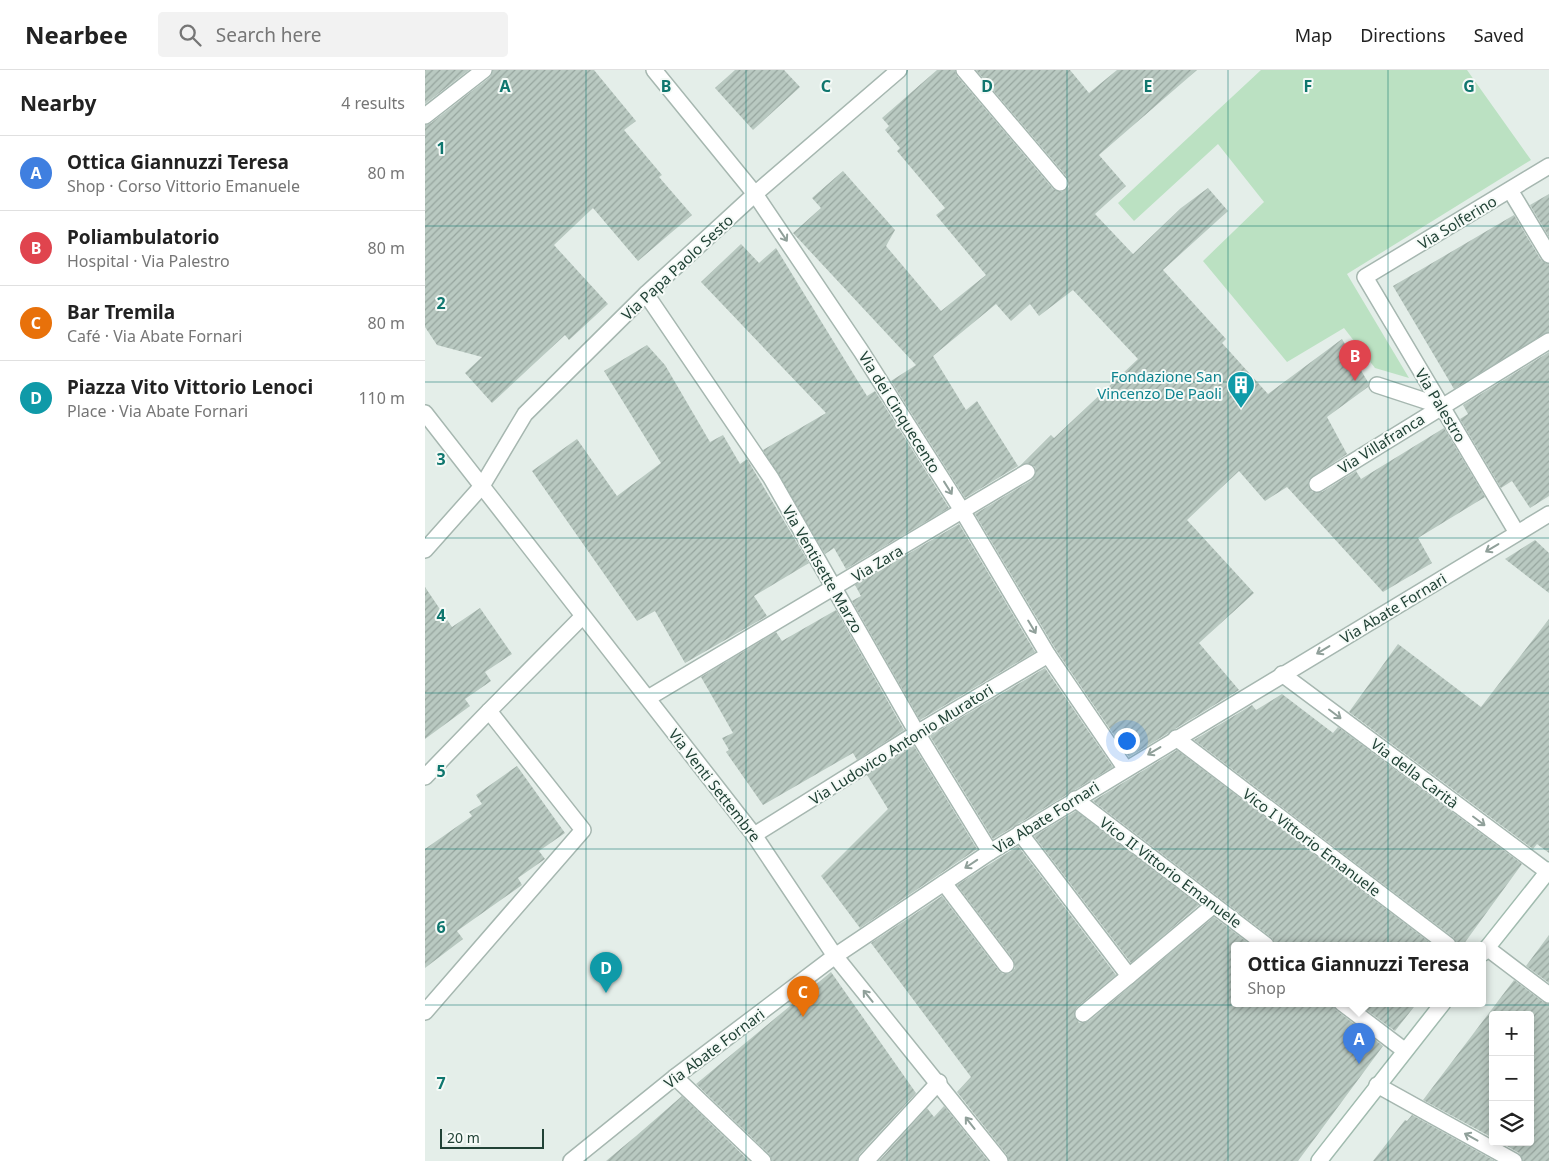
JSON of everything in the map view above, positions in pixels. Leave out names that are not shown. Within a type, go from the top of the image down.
[{"type":"street","points":[[425,116],[484,70]]},
{"type":"street","name":"Via dei Cinquecento","points":[[654,70],[755,194],[861,351],[963,512],[1048,655],[1125,768]]},
{"type":"street","name":"Via Papa Paolo Sesto","points":[[425,550],[482,486],[525,414],[646,294],[755,194],[899,70]]},
{"type":"street","points":[[965,70],[1060,183]]},
{"type":"street","name":"Via Solferino","points":[[1365,277],[1549,166]]},
{"type":"street","points":[[1510,190],[1549,255]]},
{"type":"street","name":"Via Palestro","points":[[1365,277],[1517,533]]},
{"type":"street","name":"Via Ventisette Marzo","points":[[646,294],[771,478],[917,733],[989,852]]},
{"type":"street","name":"Via Villafranca","points":[[1317,484],[1549,341]]},
{"type":"street","points":[[1377,385],[1441,406]]},
{"type":"street","name":"Via Venti Settembre","points":[[425,413],[754,835],[835,956],[939,1082],[1000,1161]]},
{"type":"street","name":"Via Zara","points":[[648,698],[963,512],[1027,472]]},
{"type":"street","name":"Via Abate Fornari","points":[[572,1161],[675,1077],[835,956],[989,852],[1125,768],[1549,514]]},
{"type":"street","points":[[425,777],[583,616]]},
{"type":"street","name":"Via Ludovico Antonio Muratori","points":[[754,835],[917,733],[1048,655]]},
{"type":"street","name":"Via della Carità","points":[[1282,674],[1548,871]]},
{"type":"street","points":[[425,1012],[583,830],[489,711]]},
{"type":"street","name":"Vico I Vittorio Emanuele","points":[[1176,738],[1444,942]]},
{"type":"street","name":"Vico II Vittorio Emanuele","points":[[1075,800],[1262,942]]},
{"type":"street","points":[[1020,833],[1129,976]]},
{"type":"street","points":[[1486,950],[1548,871]]},
{"type":"street","points":[[944,882],[1006,965]]},
{"type":"street","points":[[1083,1014],[1214,905]]},
{"type":"street","points":[[1486,952],[1549,995]]},
{"type":"street","points":[[1347,1007],[1404,1050]]},
{"type":"street","points":[[1319,1161],[1404,1050],[1440,1007]]},
{"type":"street","points":[[675,1077],[763,1161]]},
{"type":"street","points":[[866,1161],[939,1082]]},
{"type":"street","points":[[1377,1085],[1514,1161]]},
{"type":"green space","points":[[1261,70],[1467,70],[1531,160],[1347,274],[1409,378],[1375,368],[1344,328],[1287,362],[1203,261],[1264,202],[1218,144],[1134,221],[1118,203]]},
{"type":"building","points":[[425,70],[469,70],[425,104]]},
{"type":"building","points":[[493,70],[594,70],[636,121],[624,130],[662,175],[659,177],[692,215],[638,261],[593,208],[554,245],[608,304],[569,340],[565,335],[492,403],[465,373],[482,357],[437,345],[425,327],[425,125],[431,123],[490,77]]},
{"type":"building","points":[[735,70],[784,70],[800,87],[753,130],[715,88]]},
{"type":"building","points":[[937,70],[955,70],[957,76],[1053,189],[1061,192],[1069,187],[1067,177],[976,70],[1070,70],[1089,93],[1117,70],[1197,70],[1099,155],[1126,186],[1095,214],[1133,254],[1181,208],[1208,188],[1228,211],[1163,270],[1226,339],[1222,343],[1268,394],[1342,339],[1368,382],[1368,387],[1327,417],[1347,454],[1309,479],[1308,485],[1312,492],[1322,492],[1356,471],[1361,479],[1444,428],[1485,497],[1418,538],[1432,563],[1383,592],[1287,487],[1265,501],[1239,471],[1187,520],[1254,593],[1199,643],[1239,690],[1129,757],[1056,650],[975,514],[1032,480],[1036,472],[1035,467],[1027,463],[1020,466],[1051,435],[1054,438],[1138,359],[1073,290],[1039,316],[1030,304],[1011,321],[996,304],[933,356],[966,410],[977,401],[1018,466],[965,498],[891,381],[916,365],[793,233],[821,208],[812,198],[843,171],[895,230],[886,246],[941,311],[986,275],[936,215],[945,208],[897,151],[900,148],[885,130],[889,126],[882,118]]},
{"type":"building","points":[[1549,194],[1549,237],[1530,205]]},
{"type":"building","points":[[1514,215],[1541,260],[1549,264],[1549,332],[1454,389],[1393,286]]},
{"type":"building","points":[[741,244],[759,263],[776,248],[867,396],[875,391],[949,508],[846,569],[834,548],[825,554],[763,450],[826,413],[701,282]]},
{"type":"building","points":[[647,345],[665,365],[710,442],[723,435],[740,464],[747,459],[809,563],[754,596],[767,616],[685,663],[655,611],[637,621],[532,471],[577,439],[617,496],[661,463],[604,371]]},
{"type":"building","points":[[1549,352],[1549,496],[1530,508],[1512,481],[1501,488],[1460,419],[1468,414],[1463,405]]},
{"type":"building","points":[[959,524],[1035,652],[920,720],[852,601],[861,596],[855,585]]},
{"type":"building","points":[[1535,540],[1549,553],[1549,593],[1505,559]]},
{"type":"building","points":[[425,587],[452,627],[480,608],[512,654],[485,672],[491,681],[465,699],[470,706],[425,739]]},
{"type":"building","points":[[836,610],[904,730],[857,760],[853,753],[763,805],[726,752],[729,750],[722,738],[733,733],[701,677],[776,632],[782,641]]},
{"type":"building","points":[[1549,619],[1549,853],[1537,844],[1533,849],[1349,712],[1398,644],[1481,707]]},
{"type":"building","points":[[1045,668],[1113,767],[993,839],[930,736]]},
{"type":"building","points":[[1282,694],[1333,733],[1338,727],[1522,864],[1465,942],[1456,942],[1454,938],[1194,740],[1252,705],[1256,710]]},
{"type":"building","points":[[914,746],[977,849],[860,928],[821,876],[888,809],[867,775]]},
{"type":"building","points":[[1177,750],[1429,942],[1274,942],[1272,938],[1093,801]]},
{"type":"building","points":[[517,766],[565,833],[539,851],[545,859],[518,878],[522,885],[457,931],[463,939],[425,968],[425,849],[472,816],[469,812],[482,804],[476,795]]},
{"type":"building","points":[[1076,811],[1199,905],[1131,963],[1034,836]]},
{"type":"building","points":[[1018,846],[1116,975],[1077,1007],[1074,1015],[1079,1023],[1089,1021],[1214,917],[1247,942],[1231,942],[1231,1007],[1335,1007],[1336,1010],[1383,1046],[1298,1161],[1009,1161],[1007,1155],[957,1092],[971,1077],[871,943],[942,896],[999,971],[1003,974],[1011,973],[1015,968],[1013,959],[957,885]]},
{"type":"building","points":[[1549,935],[1549,983],[1526,966]]},
{"type":"building","points":[[831,972],[916,1093],[859,1155],[857,1161],[772,1161],[769,1154],[696,1084]]},
{"type":"building","points":[[1514,980],[1543,1002],[1549,1004],[1549,1161],[1523,1161],[1519,1153],[1507,1146],[1534,1146],[1534,1011],[1490,1011]]},
{"type":"building","points":[[1362,1007],[1414,1007],[1395,1031]]},
{"type":"building","points":[[1489,1013],[1489,1136],[1423,1100]]},
{"type":"building","points":[[682,1096],[749,1161],[606,1161],[636,1136]]},
{"type":"building","points":[[944,1106],[988,1161],[879,1161],[927,1108],[934,1117]]},
{"type":"building","points":[[1412,1115],[1495,1161],[1373,1161],[1405,1120],[1407,1121]]},
{"type":"place","name":"Poliambulatorio","points":[[1355,381]]},
{"type":"place","name":"Fondazione San Vincenzo De Paoli","points":[[1241,409]]},
{"type":"place","name":"Piazza Vito Vittorio Lenoci","points":[[606,993]]},
{"type":"place","name":"Bar Tremila","points":[[803,1017]]},
{"type":"place","name":"Ottica Giannuzzi Teresa","points":[[1359,1064]]}]
